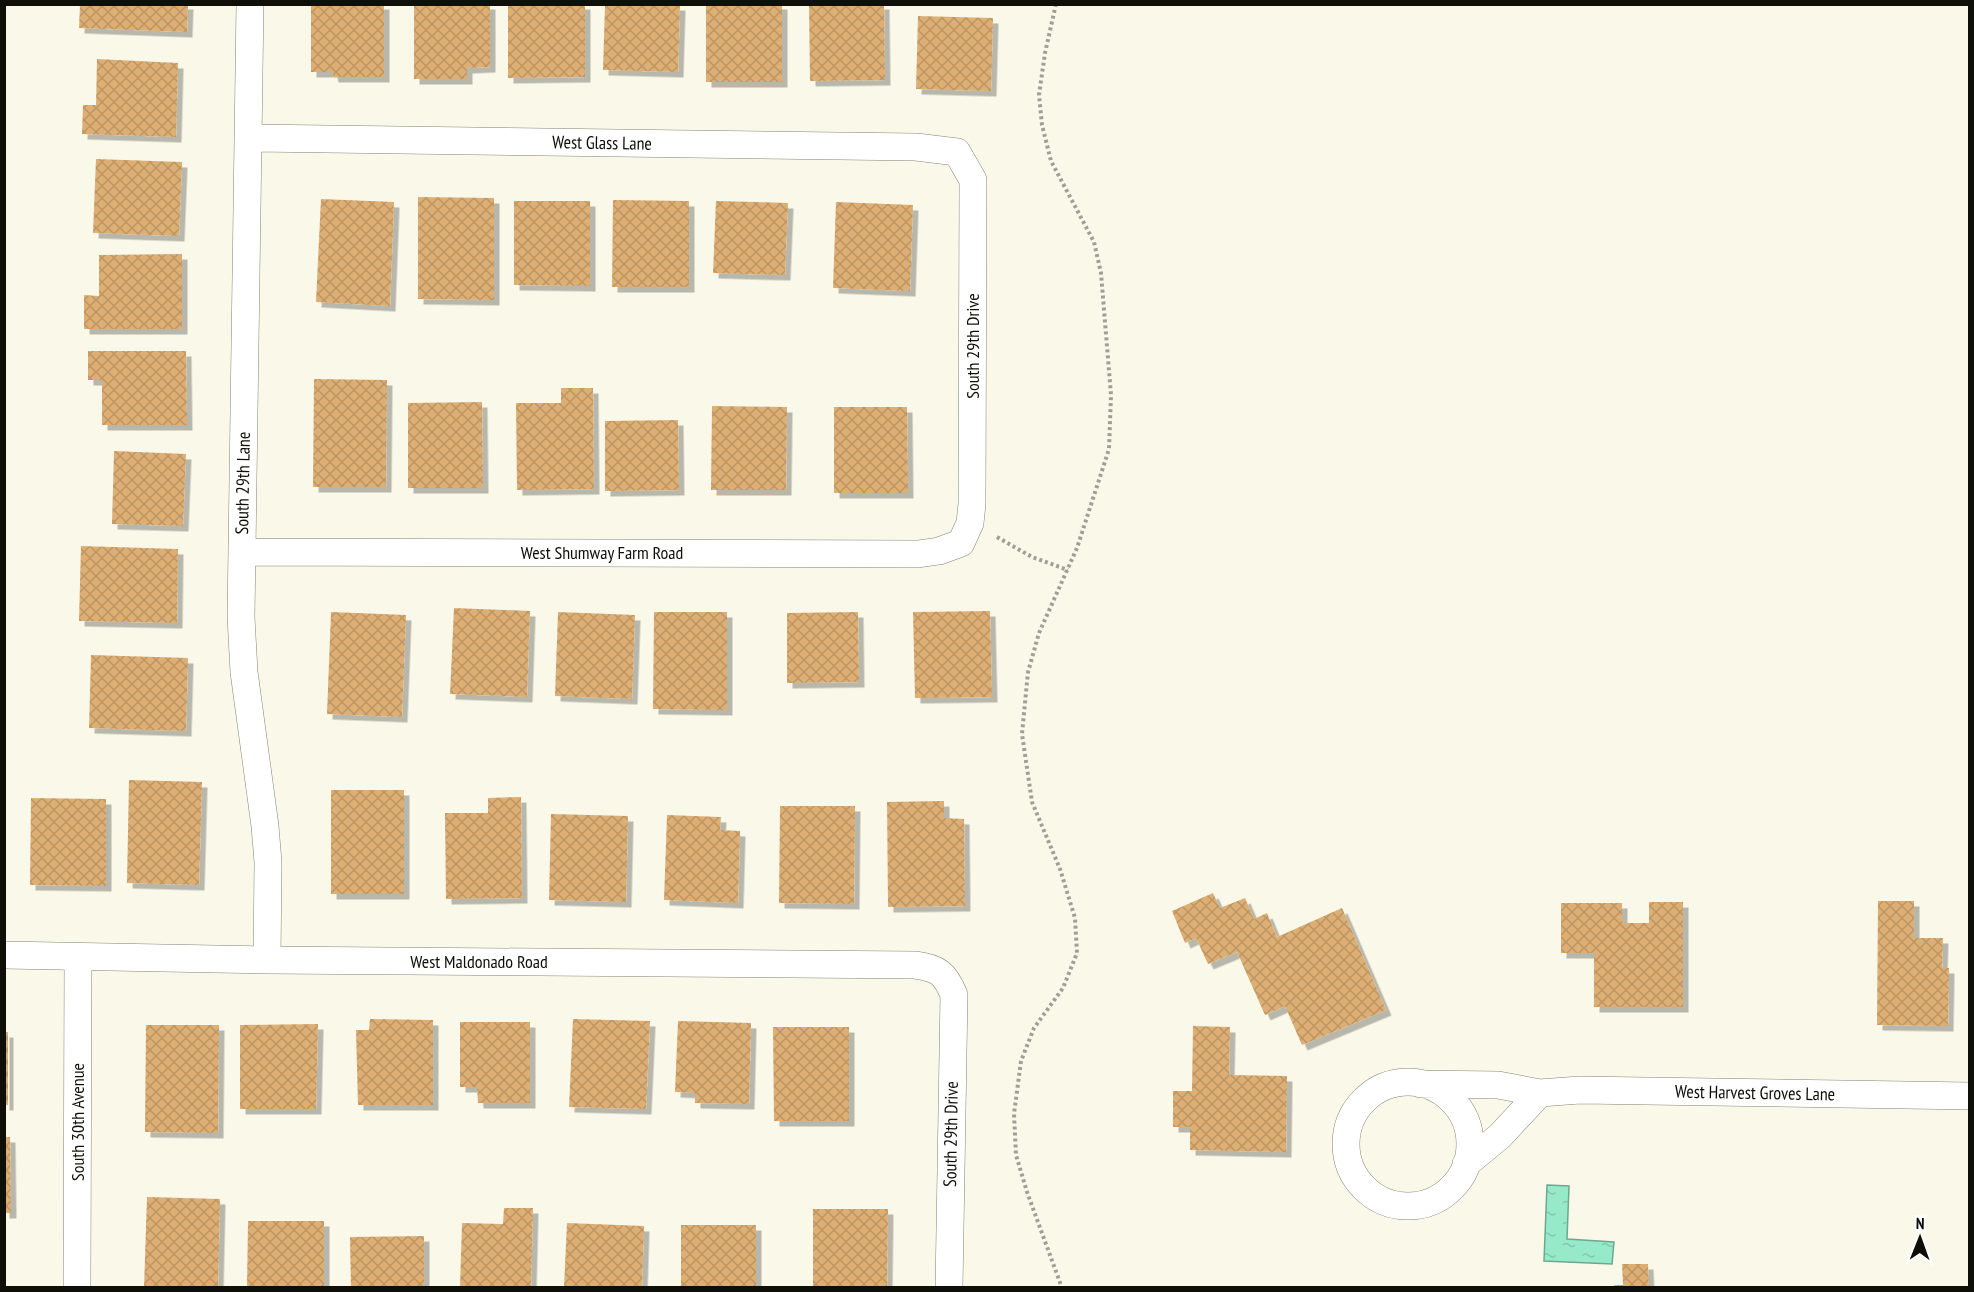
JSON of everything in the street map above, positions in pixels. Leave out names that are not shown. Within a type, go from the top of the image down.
[{"type":"street","name":"South 29th Lane","points":[[250,4],[241,617],[243,672],[268,862],[267,960]]},
{"type":"street","name":"West Glass Lane","points":[[248,138],[916,147],[957,152]]},
{"type":"street","name":"South 29th Drive","points":[[957,152],[973,180],[972,504],[966,533]]},
{"type":"street","name":"West Shumway Farm Road","points":[[242,552],[918,554],[939,551],[966,533]]},
{"type":"street","name":"West Maldonado Road","points":[[4,955],[267,960],[915,965],[931,968],[948,981]]},
{"type":"street","name":"South 30th Avenue","points":[[77,1287],[78,957]]},
{"type":"street","name":"South 29th Drive","points":[[948,981],[954,995],[949,1287]]},
{"type":"street","name":"West Harvest Groves Lane","points":[[1396,1082],[1417,1082],[1436,1088],[1453,1101],[1464,1117],[1470,1136],[1470,1156],[1466,1164],[1462,1175],[1450,1191],[1433,1202],[1412,1207],[1391,1205],[1372,1196],[1357,1181],[1347,1162],[1345,1141],[1349,1120],[1361,1102],[1377,1089],[1396,1082]]},
{"type":"street","name":"West Harvest Groves Lane","points":[[1422,1084],[1498,1085],[1540,1093],[1580,1090],[1970,1096]]},
{"type":"street","name":"West Harvest Groves Lane","points":[[1466,1164],[1500,1136],[1540,1093]]},
{"type":"path","points":[[1056,4],[1045,53],[1039,95],[1042,125],[1051,161],[1094,242],[1101,273],[1111,394],[1109,449],[1077,548],[1039,633],[1028,672],[1022,734],[1032,802],[1060,869],[1075,918],[1077,953],[1063,987],[1034,1028],[1021,1061],[1014,1114],[1016,1155],[1062,1287]]},
{"type":"path","points":[[966,533],[1068,570]]},
{"type":"water","points":[[1547,1185],[1569,1186],[1567,1239],[1614,1242],[1612,1264],[1544,1261]]},
{"type":"building","points":[[80,4],[188,4],[187,32],[79,28]]},
{"type":"building","points":[[311,4],[384,4],[384,77],[333,77],[332,72],[311,72]]},
{"type":"building","points":[[414,4],[490,4],[490,67],[467,68],[467,79],[414,79]]},
{"type":"building","points":[[508,4],[585,4],[585,77],[508,78]]},
{"type":"building","points":[[706,4],[782,4],[782,82],[706,82]]},
{"type":"building","points":[[809,4],[884,4],[885,80],[810,81]]},
{"type":"building","points":[[605,5],[680,5],[678,72],[603,70]]},
{"type":"building","points":[[918,16],[993,18],[991,91],[916,89]]},
{"type":"building","points":[[97,59],[178,63],[176,137],[82,134],[83,105],[96,105]]},
{"type":"building","points":[[96,159],[182,162],[179,236],[93,233]]},
{"type":"building","points":[[418,197],[494,198],[494,300],[418,299]]},
{"type":"building","points":[[321,199],[394,202],[390,306],[316,302]]},
{"type":"building","points":[[613,200],[689,201],[689,287],[612,287]]},
{"type":"building","points":[[514,201],[590,201],[590,286],[514,285]]},
{"type":"building","points":[[716,201],[788,203],[785,275],[713,273]]},
{"type":"building","points":[[836,202],[913,205],[910,291],[833,288]]},
{"type":"building","points":[[182,254],[182,329],[84,329],[84,295],[99,296],[99,255]]},
{"type":"building","points":[[88,351],[186,351],[187,425],[102,425],[102,380],[88,380]]},
{"type":"building","points":[[314,379],[387,380],[386,487],[313,487]]},
{"type":"building","points":[[561,388],[593,388],[594,489],[517,490],[516,403],[561,403]]},
{"type":"building","points":[[482,402],[483,488],[408,488],[408,403]]},
{"type":"building","points":[[712,406],[787,407],[786,490],[711,490]]},
{"type":"building","points":[[834,407],[907,407],[908,493],[834,493]]},
{"type":"building","points":[[678,420],[679,490],[605,491],[605,421]]},
{"type":"building","points":[[114,451],[186,454],[183,526],[112,524]]},
{"type":"building","points":[[81,546],[178,549],[177,623],[79,621]]},
{"type":"building","points":[[454,608],[530,611],[527,697],[450,694]]},
{"type":"building","points":[[990,611],[992,697],[915,698],[913,612]]},
{"type":"building","points":[[331,612],[406,615],[402,717],[327,714]]},
{"type":"building","points":[[558,612],[635,615],[632,699],[555,696]]},
{"type":"building","points":[[654,612],[727,612],[727,710],[653,709]]},
{"type":"building","points":[[858,612],[859,682],[787,683],[787,613]]},
{"type":"building","points":[[91,655],[188,658],[186,731],[89,728]]},
{"type":"building","points":[[129,780],[202,782],[199,885],[127,883]]},
{"type":"building","points":[[331,790],[404,790],[404,894],[331,894]]},
{"type":"building","points":[[521,797],[522,898],[446,899],[445,813],[488,813],[488,798]]},
{"type":"building","points":[[31,798],[106,799],[106,886],[30,885]]},
{"type":"building","points":[[944,801],[944,818],[964,819],[965,906],[888,907],[887,802]]},
{"type":"building","points":[[780,806],[855,806],[854,904],[779,903]]},
{"type":"building","points":[[551,814],[628,816],[626,902],[549,900]]},
{"type":"building","points":[[667,815],[721,817],[720,830],[740,831],[738,903],[664,900]]},
{"type":"building","points":[[1213,893],[1220,908],[1245,898],[1254,919],[1267,913],[1277,937],[1342,908],[1386,1010],[1302,1045],[1285,1006],[1265,1015],[1237,952],[1208,964],[1196,938],[1185,943],[1172,911]]},
{"type":"building","points":[[1878,901],[1914,901],[1914,938],[1943,938],[1942,968],[1949,968],[1948,1026],[1877,1025]]},
{"type":"building","points":[[1649,902],[1683,902],[1683,1007],[1594,1007],[1594,953],[1561,953],[1561,903],[1622,903],[1622,923],[1649,923]]},
{"type":"building","points":[[370,1019],[433,1020],[433,1105],[358,1105],[356,1030],[369,1030]]},
{"type":"building","points":[[573,1019],[650,1021],[646,1109],[569,1107]]},
{"type":"building","points":[[678,1021],[751,1023],[749,1104],[695,1103],[695,1093],[675,1092]]},
{"type":"building","points":[[460,1022],[530,1022],[530,1103],[478,1103],[477,1087],[460,1087]]},
{"type":"building","points":[[318,1024],[316,1109],[240,1109],[240,1025]]},
{"type":"building","points":[[146,1025],[219,1025],[218,1133],[145,1132]]},
{"type":"building","points":[[1193,1026],[1230,1027],[1229,1075],[1287,1076],[1286,1152],[1190,1150],[1190,1127],[1173,1127],[1173,1091],[1192,1091]]},
{"type":"building","points":[[773,1027],[849,1027],[849,1121],[774,1121]]},
{"type":"building","points":[[4,1032],[8,1032],[8,1105],[4,1105]]},
{"type":"building","points":[[4,1137],[10,1137],[11,1213],[4,1213]]},
{"type":"building","points":[[147,1197],[220,1199],[218,1288],[144,1288]]},
{"type":"building","points":[[504,1208],[533,1208],[531,1288],[460,1288],[462,1223],[503,1224]]},
{"type":"building","points":[[813,1209],[888,1209],[887,1288],[813,1288]]},
{"type":"building","points":[[248,1221],[324,1221],[324,1288],[247,1288]]},
{"type":"building","points":[[567,1223],[644,1226],[642,1288],[564,1288]]},
{"type":"building","points":[[681,1225],[756,1225],[756,1288],[681,1288]]},
{"type":"building","points":[[424,1236],[424,1288],[351,1288],[350,1237]]},
{"type":"building","points":[[1622,1264],[1648,1264],[1649,1288],[1614,1288],[1614,1285],[1623,1285]]}]
